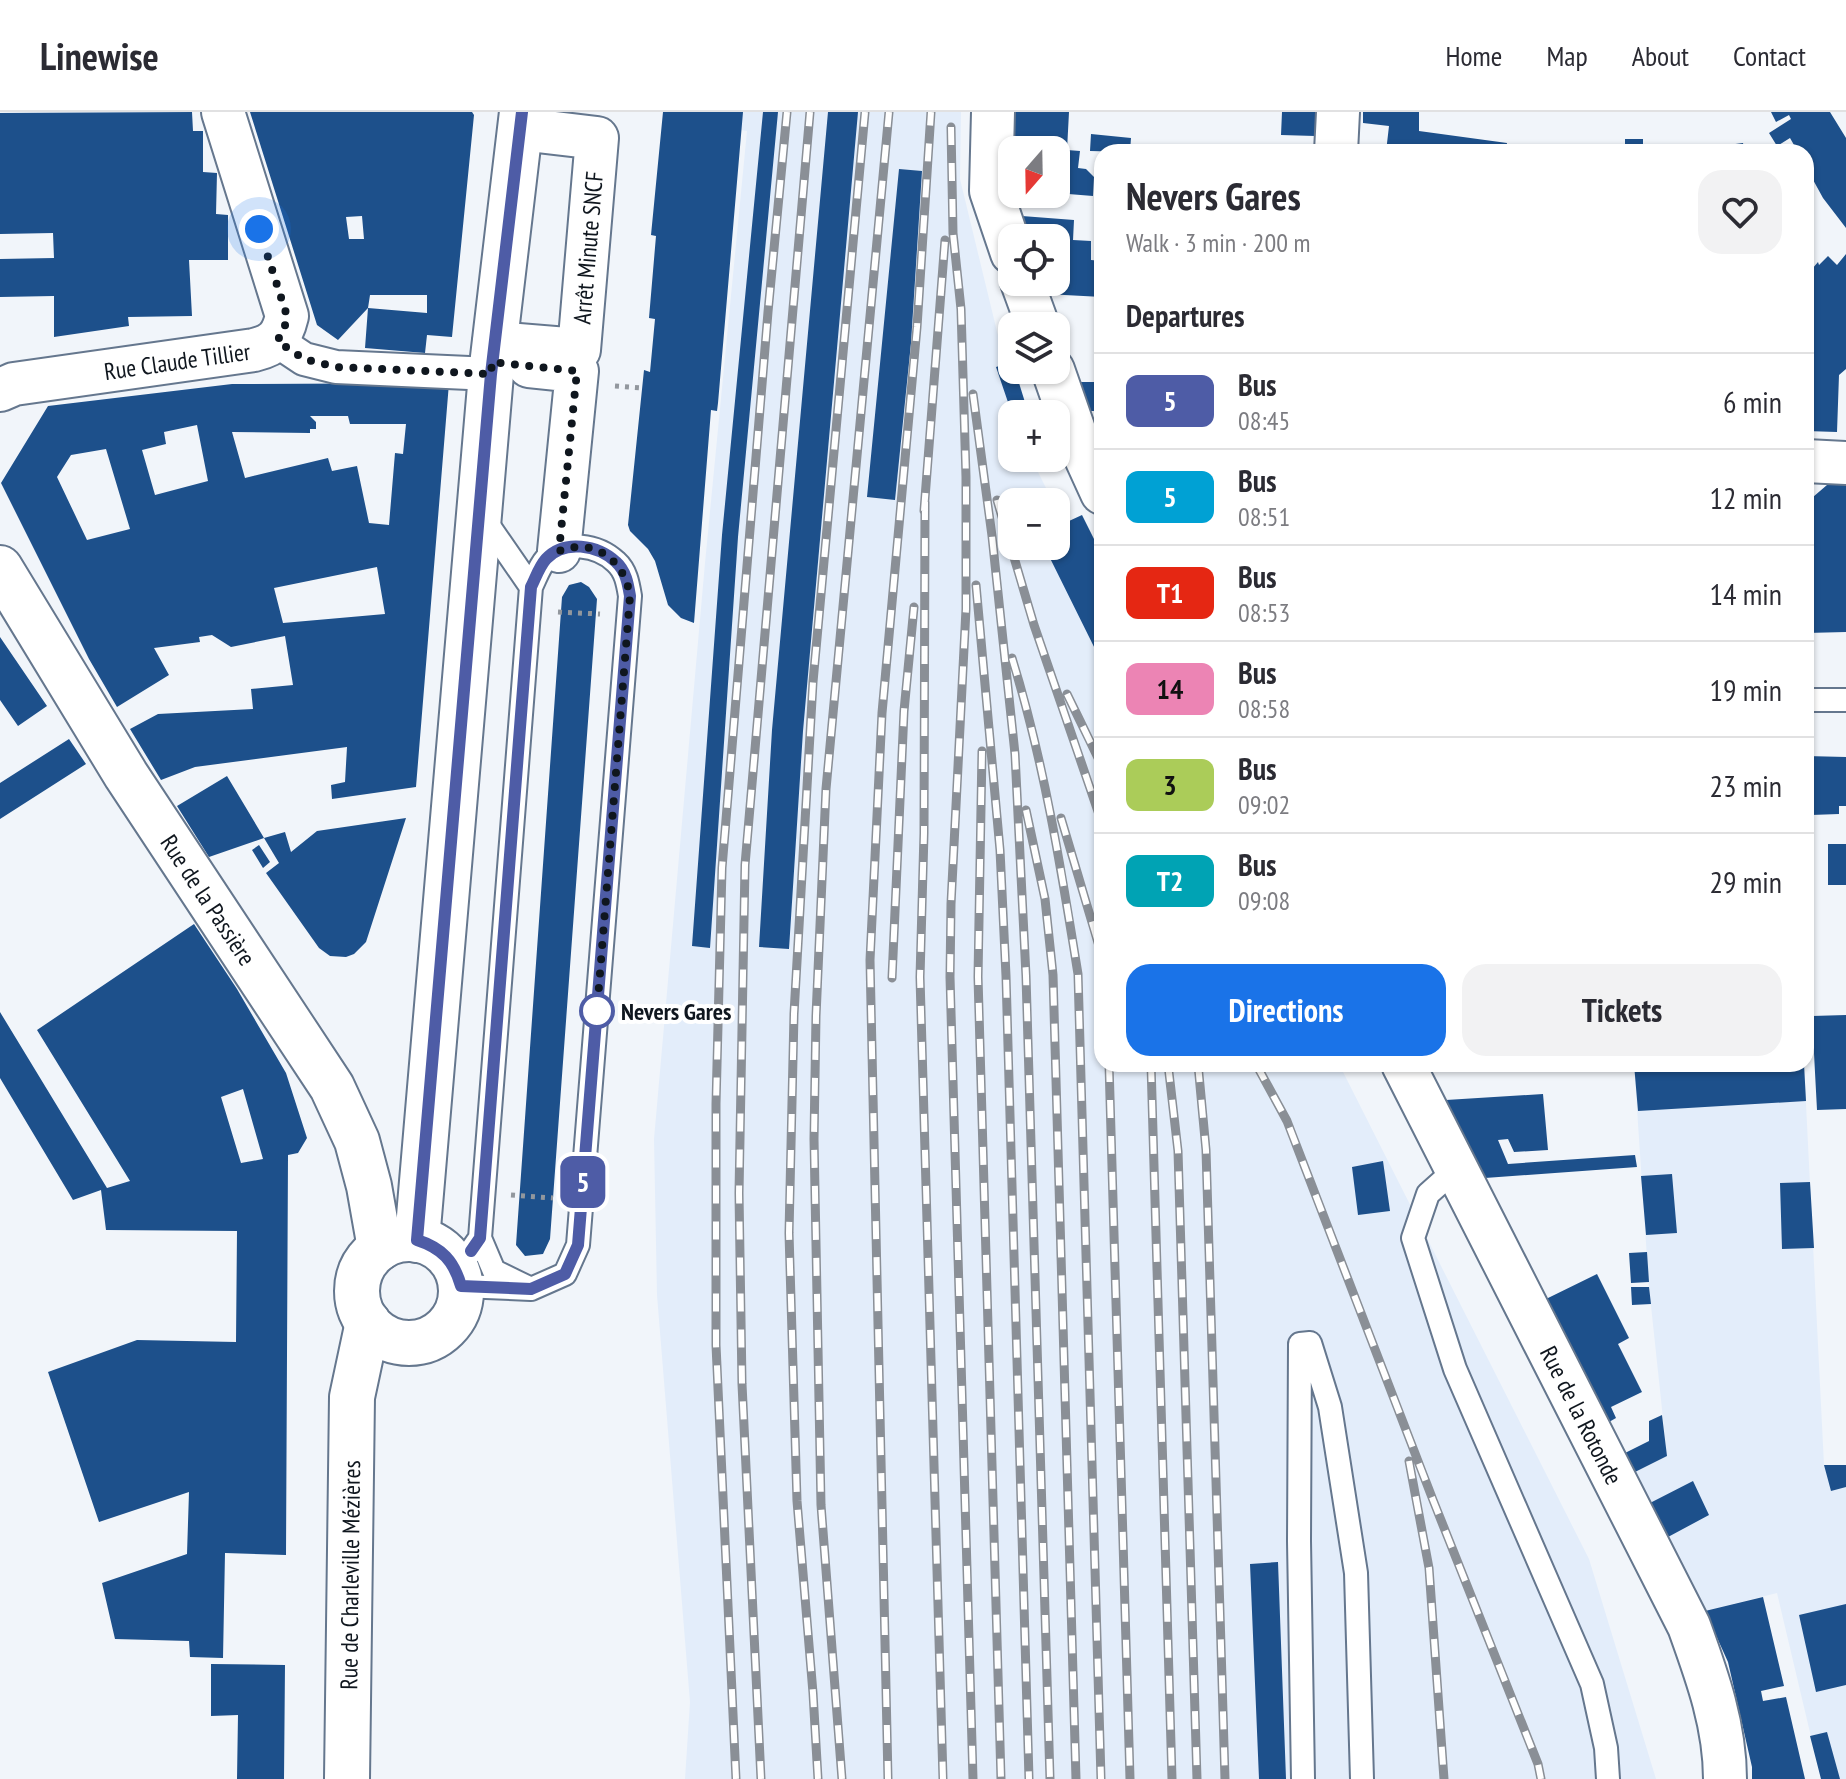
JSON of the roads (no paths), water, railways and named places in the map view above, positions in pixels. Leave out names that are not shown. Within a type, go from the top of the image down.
[{"type":"main road","points":[[398,1244],[479,512],[492,360],[521,120]]},
{"type":"main road","name":"Rue de la Passière","points":[[0,568],[126,775],[332,1087],[357,1141],[369,1186],[398,1244]]},
{"type":"main road","points":[[398,1244],[434,1246],[466,1265],[456,1311],[439,1333],[426,1340],[409,1343],[380,1331],[360,1308],[357,1291],[367,1260],[398,1244]]},
{"type":"main road","name":"Rue de Charleville Mézières","points":[[347,1779],[350,1445],[356,1373],[380,1331]]},
{"type":"street","points":[[223,112],[287,316],[284,330],[277,341]]},
{"type":"street","points":[[993,112],[991,191],[1002,224]]},
{"type":"street","points":[[1336,144],[1338,112]]},
{"type":"street","name":"Arrêt Minute SNCF","points":[[492,360],[579,350],[597,138],[521,120]]},
{"type":"street","name":"Rue Claude Tillier","points":[[0,390],[14,384],[254,350],[277,341],[304,359],[336,367],[492,360]]},
{"type":"street","points":[[492,360],[577,371],[559,551]]},
{"type":"street","points":[[1061,384],[1089,436],[1094,458]]},
{"type":"street","points":[[1814,461],[1846,463]]},
{"type":"street","name":"Rue de la Rotonde","points":[[1407,1072],[1689,1626],[1708,1677],[1721,1728],[1725,1779]]},
{"type":"lane","points":[[479,512],[531,587]]},
{"type":"lane","points":[[571,546],[583,546],[617,562],[628,579],[630,596],[578,1245],[565,1274],[531,1289],[466,1265],[531,587],[548,556],[571,546]]},
{"type":"lane","points":[[1814,700],[1846,700]]},
{"type":"lane","points":[[1456,1169],[1428,1194],[1413,1238],[1455,1369],[1592,1684],[1606,1748],[1608,1779]]},
{"type":"lane","points":[[466,1265],[494,1271],[531,1289]]},
{"type":"lane","points":[[1303,1779],[1300,1344],[1310,1343],[1330,1407],[1356,1573],[1362,1779]]},
{"type":"railway","points":[[736,1779],[716,1345],[716,1104],[722,868],[787,112]]},
{"type":"railway","points":[[761,1779],[742,1384],[739,1193],[745,865],[810,112]]},
{"type":"railway","points":[[818,1779],[797,1501],[789,1233],[794,1014],[813,682],[865,112]]},
{"type":"railway","points":[[842,1779],[821,1505],[814,1139],[816,1016],[826,789],[889,112]]},
{"type":"railway","points":[[888,1779],[870,960],[882,713],[917,327],[931,112]]},
{"type":"railway","points":[[951,127],[953,233],[961,309],[966,609],[950,977],[973,1779]]},
{"type":"railway","points":[[924,511],[945,240]]},
{"type":"railway","points":[[973,394],[992,536],[1015,754],[1026,976],[1050,1779]]},
{"type":"railway","points":[[997,500],[1034,625],[1094,800]]},
{"type":"railway","points":[[925,502],[924,833],[920,977],[943,1779]]},
{"type":"railway","points":[[976,585],[1000,850],[1006,976],[1029,1779]]},
{"type":"railway","points":[[892,978],[904,711],[914,607]]},
{"type":"railway","points":[[1012,658],[1042,776],[1078,974],[1101,1779]]},
{"type":"railway","points":[[1067,694],[1094,750]]},
{"type":"railway","points":[[982,751],[978,977],[1001,1779]]},
{"type":"railway","points":[[1026,810],[1045,899],[1053,975],[1076,1779]]},
{"type":"railway","points":[[1061,818],[1094,929]]},
{"type":"railway","points":[[1109,1072],[1130,1779]]},
{"type":"railway","points":[[1151,1072],[1172,1779]]},
{"type":"railway","points":[[1169,1072],[1178,1151],[1197,1779]]},
{"type":"railway","points":[[1199,1072],[1206,1150],[1225,1779]]},
{"type":"railway","points":[[1260,1072],[1287,1121],[1538,1764],[1541,1779]]},
{"type":"railway","points":[[1409,1461],[1429,1568],[1444,1779]]},
{"type":"place","name":"Nevers Gares","points":[[597,1011]]}]
